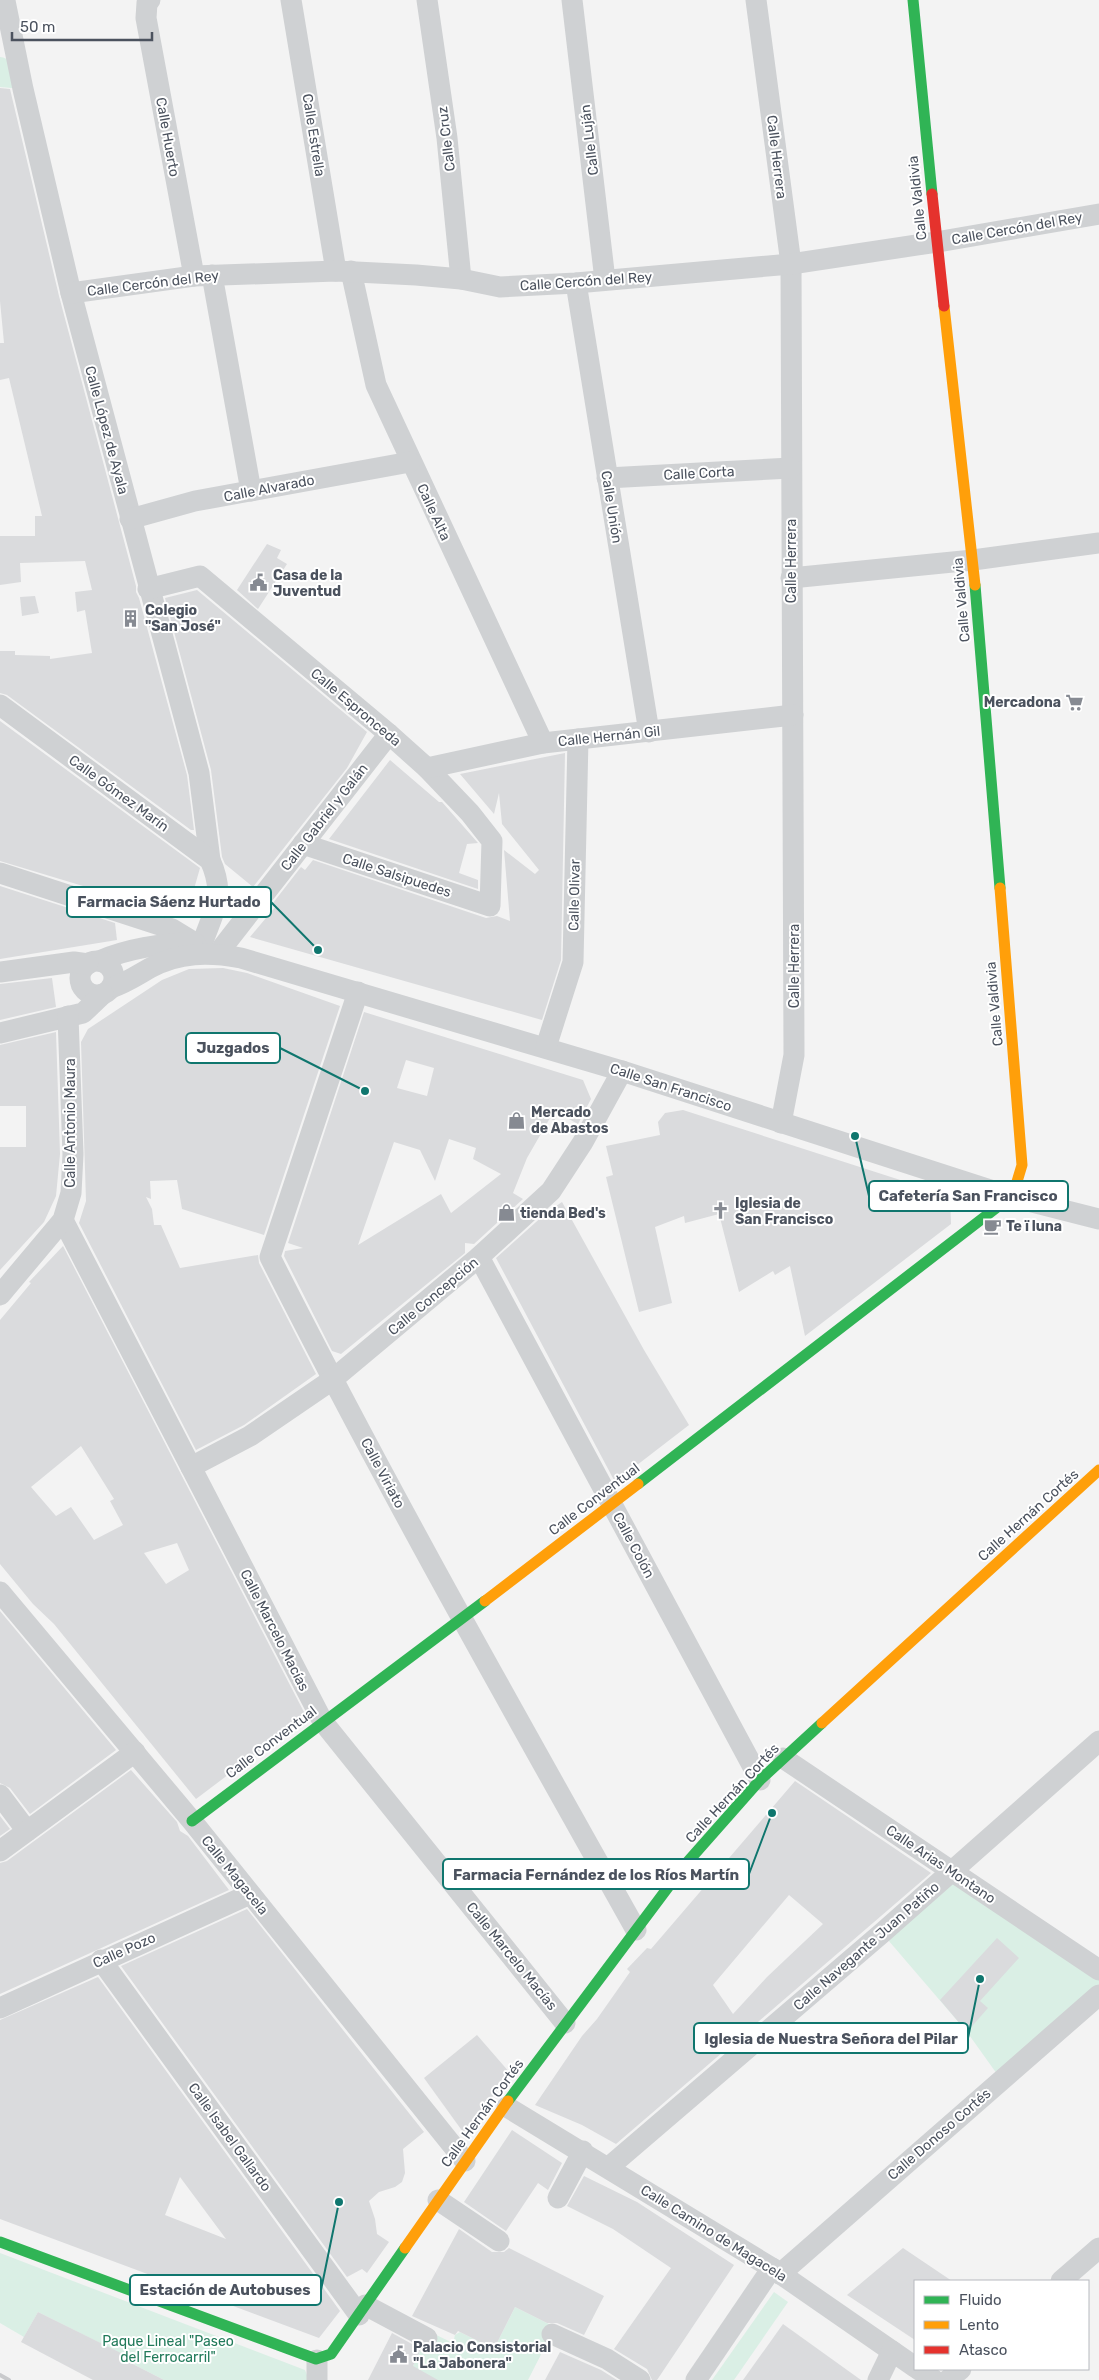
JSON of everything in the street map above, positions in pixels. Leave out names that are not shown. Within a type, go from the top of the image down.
[{"type":"street","name":"Calle Huerto","points":[[150,0],[147,3],[146,18],[251,491]]},
{"type":"street","name":"Calle Estrella","points":[[291,0],[344,271]]},
{"type":"street","name":"Calle Cruz","points":[[427,0],[447,138],[461,279]]},
{"type":"street","name":"Calle Luján","points":[[572,0],[605,280]]},
{"type":"street","name":"Calle Herrera","points":[[756,0],[791,264],[794,1055],[781,1123]]},
{"type":"street","name":"Calle Valdivia","points":[[913,0],[937,242],[973,560],[1022,1165],[1012,1197]]},
{"type":"street","name":"Calle López de Ayala","points":[[4,6],[71,293],[148,589],[199,773],[210,860]]},
{"type":"street","points":[[0,57],[5,58],[16,66],[22,80]]},
{"type":"street","name":"Calle Cercón del Rey","points":[[71,293],[203,275],[344,271],[461,279],[500,287],[576,283],[791,264],[937,242],[1099,214]]},
{"type":"street","name":"Calle Alta","points":[[344,271],[376,385],[410,462],[543,743]]},
{"type":"street","name":"Calle Unión","points":[[576,283],[649,732]]},
{"type":"street","name":"Calle Alvarado","points":[[130,519],[195,502],[410,462]]},
{"type":"street","name":"Calle Corta","points":[[607,478],[791,468]]},
{"type":"street","points":[[791,578],[973,560],[1099,543]]},
{"type":"street","name":"Calle Espronceda","points":[[148,589],[200,576],[427,768],[470,814],[492,842],[490,906]]},
{"type":"street","name":"Calle Gómez Marín","points":[[0,705],[210,860]]},
{"type":"street","name":"Calle Hernán Gil","points":[[427,768],[543,743],[793,715]]},
{"type":"street","name":"Calle Gabriel y Galán","points":[[206,945],[246,917],[389,734]]},
{"type":"street","name":"Calle Olivar","points":[[546,1047],[573,962],[578,739]]},
{"type":"street","name":"Calle Salsipuedes","points":[[303,844],[490,906]]},
{"type":"street","points":[[206,945],[220,894],[216,872],[210,860]]},
{"type":"street","points":[[0,873],[172,929],[206,945],[241,958]]},
{"type":"street","points":[[220,894],[246,917]]},
{"type":"street","points":[[206,945],[176,943],[113,955],[84,968],[80,978],[84,988],[93,995],[127,983],[164,961],[186,954],[222,954],[241,958]]},
{"type":"street","name":"Calle San Francisco","points":[[241,958],[546,1047],[1012,1197],[1099,1219]]},
{"type":"street","points":[[0,972],[74,962],[105,963],[113,971],[107,991],[83,1013],[0,1033]]},
{"type":"street","name":"Calle Viriato","points":[[358,992],[270,1257],[332,1380],[462,1619],[636,1930]]},
{"type":"street","name":"Calle Antonio Maura","points":[[0,1295],[63,1220],[71,1193],[73,1154],[68,1016]]},
{"type":"street","name":"Calle Concepción","points":[[191,1467],[250,1436],[332,1380],[479,1257],[551,1191],[583,1142],[622,1071]]},
{"type":"street","name":"Calle Conventual","points":[[192,1821],[462,1619],[1012,1197]]},
{"type":"street","name":"Calle Marcelo Macías","points":[[63,1220],[323,1722],[566,2023]]},
{"type":"street","name":"Calle Colón","points":[[479,1257],[760,1780]]},
{"type":"street","name":"Calle Hernán Cortés","points":[[319,2366],[331,2354],[465,2161],[684,1866],[760,1780],[783,1758],[1099,1470]]},
{"type":"street","name":"Calle Magacela","points":[[0,1592],[192,1821],[465,2161]]},
{"type":"street","name":"Calle Navegante Juan Patiño","points":[[609,2167],[952,1872],[1099,1741]]},
{"type":"street","points":[[0,1851],[134,1752]]},
{"type":"street","name":"Calle Arias Montano","points":[[783,1758],[1099,1970]]},
{"type":"street","points":[[0,1795],[27,1831]]},
{"type":"street","name":"Calle Pozo","points":[[0,2008],[101,1960],[250,1894]]},
{"type":"street","name":"Calle Isabel Gallardo","points":[[101,1960],[362,2310]]},
{"type":"street","name":"Calle Donoso Cortés","points":[[696,2380],[776,2271],[1099,1995]]},
{"type":"street","name":"Calle Camino de Magacela","points":[[507,2106],[776,2271],[914,2367]]},
{"type":"street","points":[[558,2198],[583,2151]]},
{"type":"street","points":[[438,2200],[499,2241]]},
{"type":"street","points":[[0,2242],[319,2366]]},
{"type":"street","points":[[1062,2280],[1099,2248]]},
{"type":"street","points":[[362,2310],[427,2338]]},
{"type":"street","points":[[552,2334],[607,2359],[640,2380]]},
{"type":"street","points":[[878,2380],[892,2351]]},
{"type":"street","name":"Calle Camino de Magacela","points":[[919,2370],[934,2380]]},
{"type":"street","points":[[948,2380],[960,2370]]},
{"type":"green space","points":[[0,57],[6,58],[14,65],[23,89],[0,87]]},
{"type":"green space","points":[[952,1871],[1099,1970],[1099,1995],[997,2074],[967,2032],[882,1933]]},
{"type":"green space","name":"Paque Lineal \"Paseo del Ferrocarril\"","points":[[0,2253],[305,2370],[309,2380],[164,2380],[127,2361],[128,2357],[38,2312],[24,2337],[0,2323]]},
{"type":"green space","points":[[774,2292],[788,2302],[734,2380],[712,2380]]},
{"type":"green space","points":[[515,2307],[555,2327],[528,2380],[418,2380],[413,2366],[430,2332],[453,2343],[455,2335],[460,2332],[494,2349]]},
{"type":"building","points":[[0,88],[10,89],[59,296],[136,586],[136,592],[187,775],[194,830],[191,830],[7,695],[0,693],[0,651],[15,651],[15,655],[50,656],[50,659],[92,653],[85,610],[77,612],[75,592],[92,590],[85,561],[20,563],[21,582],[0,585],[0,536],[35,536],[35,516],[42,516],[9,378],[0,380],[0,343],[4,343],[0,301]]},
{"type":"building","name":"Casa de la Juventud","points":[[267,544],[281,550],[277,558],[287,564],[258,609],[237,590]]},
{"type":"building","points":[[197,590],[367,732],[347,768],[253,887],[225,864],[222,857],[211,770],[165,598]]},
{"type":"building","points":[[35,596],[39,613],[22,616],[20,597]]},
{"type":"building","points":[[0,721],[200,868],[186,917],[0,861]]},
{"type":"building","points":[[565,753],[561,960],[542,1020],[250,937],[276,906],[273,903],[301,867],[305,870],[313,860],[486,918],[497,916],[510,921],[504,850],[535,874],[539,870],[502,824],[499,793],[494,814],[460,774]]},
{"type":"building","points":[[390,760],[439,802],[442,802],[478,843],[467,844],[459,873],[478,880],[478,889],[329,839]]},
{"type":"building","points":[[0,886],[115,923],[117,940],[0,959]]},
{"type":"building","points":[[223,968],[247,973],[340,1006],[264,1235],[182,1209],[177,1180],[150,1181],[151,1199],[146,1197],[152,1209],[154,1225],[161,1225],[180,1268],[258,1255],[259,1263],[316,1374],[244,1425],[196,1450],[79,1223],[86,1201],[81,1042],[88,1029],[162,980],[189,969]]},
{"type":"building","points":[[52,978],[56,1007],[0,1020],[0,984]]},
{"type":"building","points":[[364,1012],[583,1080],[591,1099],[578,1124],[558,1113],[554,1121],[550,1118],[527,1158],[513,1193],[523,1199],[474,1244],[465,1243],[465,1253],[341,1354],[332,1351],[284,1256],[285,1251],[303,1248],[288,1243]],"holes":[[[406,1060],[434,1068],[427,1096],[397,1088]],[[449,1139],[476,1148],[473,1159],[501,1174],[451,1213],[441,1194],[358,1245],[394,1142],[420,1150],[435,1181]]]},
{"type":"building","points":[[56,1032],[60,1154],[56,1196],[44,1222],[0,1270],[0,1147],[26,1147],[26,1106],[0,1106],[0,1045]]},
{"type":"building","points":[[683,1110],[950,1196],[951,1224],[805,1336],[790,1266],[775,1275],[773,1271],[739,1292],[719,1214],[685,1223],[684,1216],[655,1227],[672,1303],[639,1312],[606,1177],[613,1175],[606,1146],[660,1135],[658,1122],[665,1113]]},
{"type":"building","points":[[562,1202],[644,1350],[689,1425],[615,1482],[496,1258],[546,1213]]},
{"type":"building","points":[[63,1246],[306,1716],[196,1799],[54,1624],[33,1604],[0,1564],[0,1320],[31,1283],[29,1282]],"holes":[[[81,1446],[114,1499],[110,1501],[123,1525],[94,1540],[71,1507],[56,1516],[31,1487]],[[177,1543],[189,1570],[166,1584],[144,1553]]]},
{"type":"building","points":[[0,1611],[116,1750],[30,1814],[10,1788],[0,1783]]},
{"type":"building","points":[[131,1770],[177,1822],[180,1831],[188,1836],[229,1890],[0,1994],[0,1863],[7,1861]]},
{"type":"building","points":[[795,1781],[931,1873],[616,2144],[582,2125],[535,2105],[582,2036],[597,2019],[630,1972],[627,1969],[647,1948],[651,1949]],"holes":[[[789,1895],[823,1924],[767,1977],[733,2014],[713,1985]]]},
{"type":"building","points":[[0,1816],[10,1829],[0,1836]]},
{"type":"building","points":[[247,1909],[424,2132],[403,2149],[405,2173],[402,2182],[395,2187],[379,2192],[369,2201],[375,2219],[377,2234],[389,2242],[367,2273],[362,2269],[347,2277],[121,1966]]},
{"type":"building","points":[[997,1938],[1019,1958],[980,2001],[988,2008],[967,2032],[940,2000]]},
{"type":"building","points":[[98,1977],[340,2311],[319,2338],[0,2219],[0,2020]],"holes":[[[180,2177],[226,2239],[165,2215]]]},
{"type":"building","points":[[477,2035],[510,2073],[469,2128],[463,2132],[424,2078]]},
{"type":"building","points":[[512,2130],[562,2163],[548,2190],[538,2183],[506,2231],[464,2202]]},
{"type":"building","points":[[584,2176],[637,2202],[734,2265],[657,2380],[652,2380],[647,2369],[614,2349],[671,2268],[613,2229],[567,2206]]},
{"type":"building","points":[[459,2229],[492,2252],[504,2252],[509,2248],[604,2296],[584,2335],[557,2323],[547,2323],[515,2307],[494,2349],[458,2331],[455,2335],[412,2316]]},
{"type":"building","points":[[903,2248],[951,2280],[914,2280],[914,2339],[847,2295]]},
{"type":"building","points":[[38,2312],[129,2357],[127,2361],[164,2380],[93,2380],[21,2342]]},
{"type":"building","points":[[783,2324],[861,2380],[743,2380]]},
{"type":"building","name":"Palacio Consistorial \"La Jabonera\"","points":[[392,2333],[421,2349],[413,2366],[438,2380],[368,2380]]},
{"type":"building","points":[[560,2352],[601,2370],[617,2380],[545,2380]]},
{"type":"railway","points":[[0,2375],[9,2380]]},
{"type":"traffic: fast","points":[[913,0],[932,194]]},
{"type":"traffic: fast","points":[[975,585],[1000,888]]},
{"type":"traffic: fast","points":[[638,1484],[1013,1195]]},
{"type":"traffic: fast","points":[[192,1821],[485,1601]]},
{"type":"traffic: fast","points":[[508,2101],[684,1866],[760,1780],[822,1723]]},
{"type":"traffic: fast","points":[[0,2242],[316,2359],[331,2354],[405,2248]]},
{"type":"traffic: slow","points":[[944,306],[975,585]]},
{"type":"traffic: slow","points":[[1000,888],[1022,1165],[1013,1195]]},
{"type":"traffic: slow","points":[[822,1723],[1099,1470]]},
{"type":"traffic: slow","points":[[485,1601],[638,1484]]},
{"type":"traffic: slow","points":[[405,2248],[508,2101]]},
{"type":"traffic: jam","points":[[932,194],[944,306]]},
{"type":"place","name":"Casa de la Juventud","points":[[259,583]]},
{"type":"place","name":"Colegio \"San José\"","points":[[131,618]]},
{"type":"place","name":"Mercadona","points":[[1075,702]]},
{"type":"place","name":"Farmacia Sáenz Hurtado","points":[[318,950]]},
{"type":"place","name":"Juzgados","points":[[365,1091]]},
{"type":"place","name":"Mercado de Abastos","points":[[517,1120]]},
{"type":"place","name":"Cafetería San Francisco","points":[[855,1136]]},
{"type":"place","name":"Iglesia de San Francisco","points":[[721,1211]]},
{"type":"place","name":"tienda Bed's","points":[[506,1213]]},
{"type":"place","name":"Te ï luna","points":[[992,1226]]},
{"type":"place","name":"Farmacia Fernández de los Ríos Martín","points":[[772,1813]]},
{"type":"place","name":"Iglesia de Nuestra Señora del Pilar","points":[[980,1979]]},
{"type":"place","name":"Estación de Autobuses","points":[[339,2202]]},
{"type":"place","name":"Palacio Consistorial \"La Jabonera\"","points":[[399,2355]]}]
